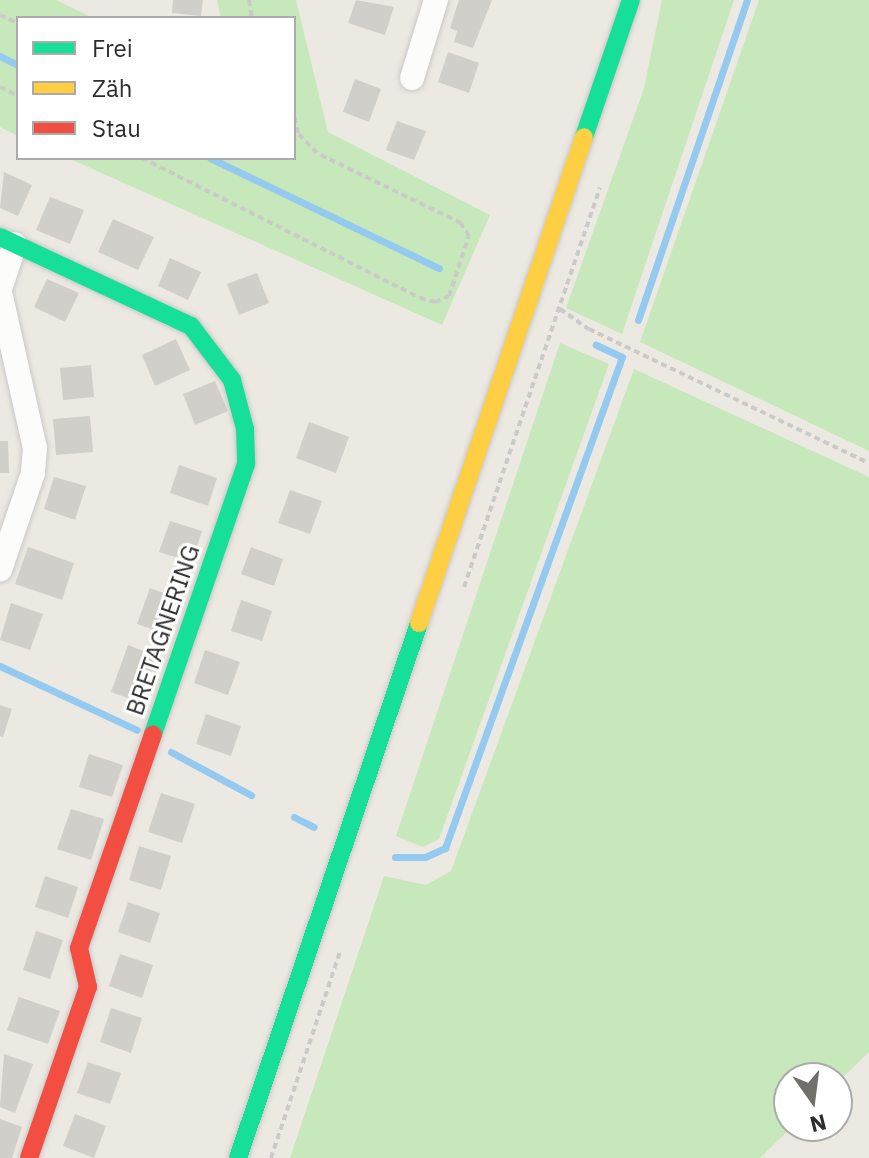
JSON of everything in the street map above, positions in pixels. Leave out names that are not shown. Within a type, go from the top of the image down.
[{"type":"main road","points":[[238,1158],[631,0]]},
{"type":"main road","name":"BRETAGNERING","points":[[8,241],[191,326],[232,380],[245,429],[246,464],[79,948],[88,987],[29,1158]]},
{"type":"street","points":[[412,78],[436,0]]},
{"type":"street","points":[[0,570],[33,473],[35,448],[0,291],[8,241]]},
{"type":"path","points":[[146,160],[420,298],[435,302],[449,296],[469,236],[461,223],[317,153],[298,133],[296,124]]},
{"type":"path","points":[[560,309],[589,329],[869,463]]},
{"type":"green space","points":[[0,0],[56,0],[89,16],[16,16],[16,135],[0,127]]},
{"type":"green space","points":[[217,0],[296,0],[328,132],[490,215],[442,325],[72,160],[296,160],[296,16],[221,16]]},
{"type":"green space","points":[[662,0],[734,0],[622,334],[566,308],[644,88]]},
{"type":"green space","points":[[759,0],[869,0],[869,451],[640,342]]},
{"type":"green space","points":[[560,343],[609,364],[439,839],[423,847],[396,836]]},
{"type":"green space","points":[[634,369],[869,477],[869,1052],[853,1068],[853,1062],[773,1062],[773,1142],[776,1142],[760,1158],[290,1158],[384,876],[426,885],[451,871]]},
{"type":"building","points":[[173,0],[203,0],[201,16],[172,13]]},
{"type":"building","points":[[356,0],[394,7],[385,35],[348,23]]},
{"type":"building","points":[[459,0],[492,0],[473,48],[454,42],[457,31],[450,28]]},
{"type":"building","points":[[448,52],[479,63],[469,93],[438,82]]},
{"type":"building","points":[[355,79],[381,89],[369,122],[343,112]]},
{"type":"building","points":[[397,121],[426,131],[414,160],[386,150]]},
{"type":"building","points":[[4,172],[32,185],[18,216],[0,208]]},
{"type":"building","points":[[50,197],[84,210],[70,244],[36,230]]},
{"type":"building","points":[[113,219],[154,237],[138,270],[98,252]]},
{"type":"building","points":[[170,258],[201,272],[188,300],[158,286]]},
{"type":"building","points":[[257,273],[269,303],[239,315],[227,284]]},
{"type":"building","points":[[47,279],[79,293],[65,322],[34,307]]},
{"type":"building","points":[[176,339],[190,370],[155,386],[142,355]]},
{"type":"building","points":[[91,365],[94,397],[63,400],[60,368]]},
{"type":"building","points":[[215,381],[228,411],[195,425],[183,394]]},
{"type":"building","points":[[90,416],[93,452],[56,455],[53,419]]},
{"type":"building","points":[[309,422],[349,437],[336,473],[296,458]]},
{"type":"building","points":[[0,441],[8,441],[9,473],[0,473]]},
{"type":"building","points":[[179,465],[217,478],[208,506],[170,493]]},
{"type":"building","points":[[54,477],[86,486],[75,520],[44,509]]},
{"type":"building","points":[[290,490],[322,501],[310,534],[278,523]]},
{"type":"building","points":[[170,521],[202,531],[192,562],[159,552]]},
{"type":"building","points":[[28,547],[74,563],[62,600],[15,584]]},
{"type":"building","points":[[251,547],[283,559],[274,586],[241,574]]},
{"type":"building","points":[[150,588],[181,599],[169,635],[137,624]]},
{"type":"building","points":[[241,600],[272,611],[262,641],[231,631]]},
{"type":"building","points":[[11,603],[43,614],[30,650],[0,640]]},
{"type":"building","points":[[128,645],[161,658],[144,704],[111,692]]},
{"type":"building","points":[[205,650],[240,662],[228,695],[194,683]]},
{"type":"building","points":[[0,705],[12,709],[3,737],[0,736]]},
{"type":"building","points":[[206,714],[241,726],[231,756],[196,744]]},
{"type":"building","points":[[89,754],[123,765],[112,797],[79,787]]},
{"type":"building","points":[[161,793],[195,804],[182,843],[148,832]]},
{"type":"building","points":[[71,809],[104,819],[91,860],[57,849]]},
{"type":"building","points":[[139,846],[171,856],[161,890],[129,880]]},
{"type":"building","points":[[45,876],[78,887],[68,918],[35,907]]},
{"type":"building","points":[[128,902],[160,913],[150,943],[118,932]]},
{"type":"building","points":[[36,931],[63,940],[50,979],[23,970]]},
{"type":"building","points":[[120,954],[153,965],[142,998],[109,986]]},
{"type":"building","points":[[19,997],[60,1011],[48,1044],[7,1030]]},
{"type":"building","points":[[111,1008],[142,1018],[131,1053],[100,1042]]},
{"type":"building","points":[[4,1054],[33,1064],[15,1113],[0,1107]]},
{"type":"building","points":[[88,1062],[121,1073],[110,1104],[77,1093]]},
{"type":"building","points":[[75,1114],[106,1126],[94,1158],[63,1146]]},
{"type":"building","points":[[0,1119],[22,1127],[12,1158],[0,1158]]},
{"type":"waterway","points":[[638,320],[747,0]]},
{"type":"waterway","points":[[0,56],[16,64]]},
{"type":"waterway","points":[[214,160],[439,268]]},
{"type":"waterway","points":[[395,857],[425,857],[445,848],[622,357],[596,345]]},
{"type":"waterway","points":[[0,666],[137,730]]},
{"type":"waterway","points":[[171,752],[251,795]]},
{"type":"waterway","points":[[294,817],[314,827]]},
{"type":"traffic: fast","points":[[584,137],[631,0]]},
{"type":"traffic: fast","points":[[0,237],[191,326],[232,380],[245,429],[246,464],[153,734]]},
{"type":"traffic: fast","points":[[238,1158],[419,623]]},
{"type":"traffic: slow","points":[[419,623],[584,137]]},
{"type":"traffic: jam","points":[[29,1158],[88,987],[79,948],[153,734]]}]
